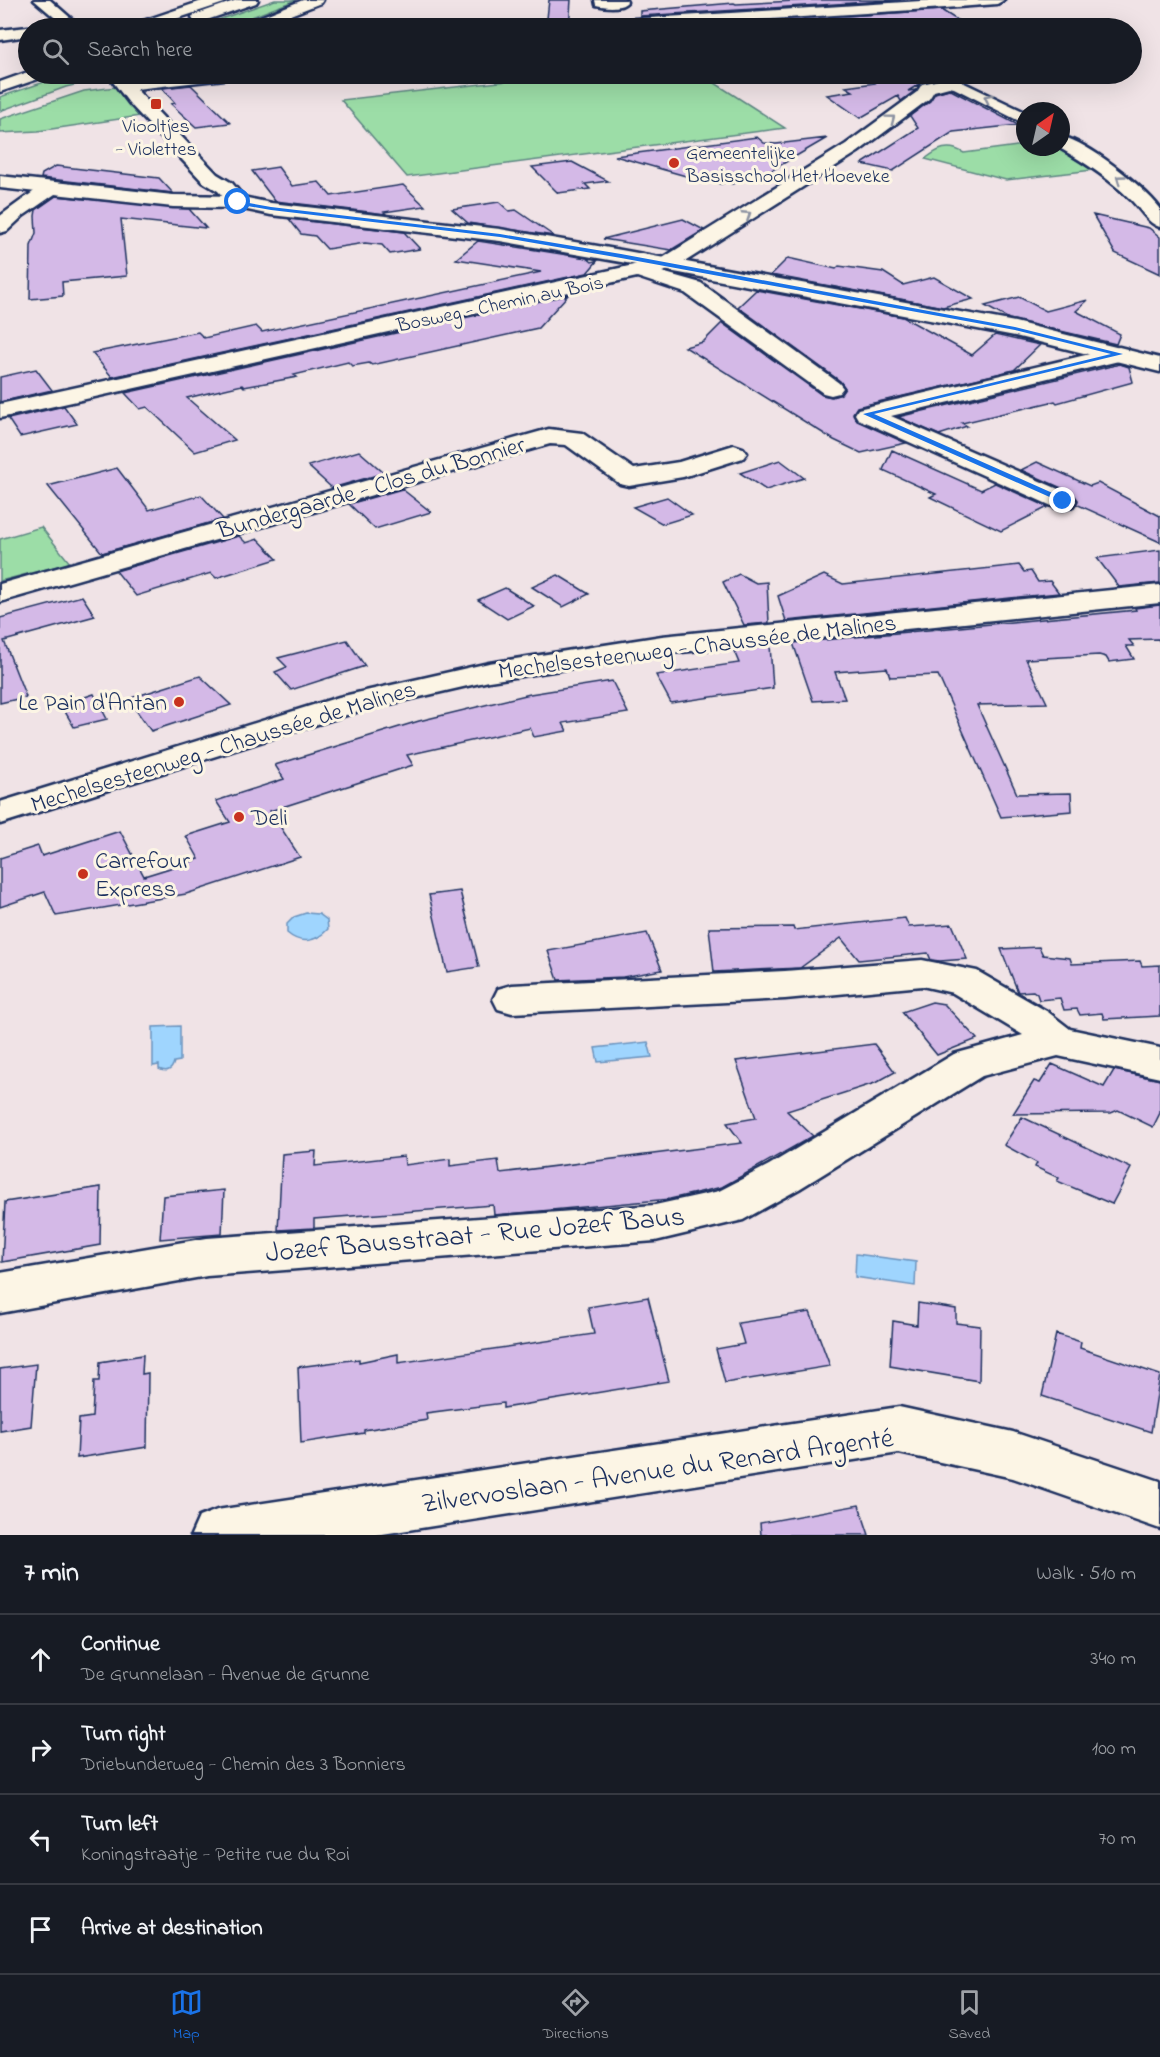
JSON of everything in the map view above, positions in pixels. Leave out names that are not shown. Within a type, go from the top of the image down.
[{"type":"main road","points":[[41,0],[62,18]]},
{"type":"main road","points":[[166,18],[219,0]]},
{"type":"main road","points":[[198,18],[251,0]]},
{"type":"main road","points":[[270,18],[316,0]]},
{"type":"main road","points":[[710,18],[888,4],[997,0]]},
{"type":"main road","points":[[612,1],[633,18]]},
{"type":"main road","points":[[888,4],[899,18]]},
{"type":"main road","points":[[753,15],[756,18]]},
{"type":"main road","points":[[0,36],[18,33]]},
{"type":"main road","points":[[0,74],[18,68]]},
{"type":"main road","points":[[0,87],[18,81]]},
{"type":"main road","points":[[124,84],[210,178],[225,187],[238,202]]},
{"type":"main road","name":"Bosweg - Chemin au Bois","points":[[0,411],[642,272],[654,266],[668,264],[852,148],[923,95],[928,87],[934,84]]},
{"type":"main road","points":[[958,84],[1016,114]]},
{"type":"main road","points":[[1070,146],[1104,166],[1128,185],[1149,205],[1160,221]]},
{"type":"main road","points":[[210,178],[217,201]]},
{"type":"main road","points":[[0,182],[172,201],[238,202],[271,209],[500,235],[1015,328],[1160,365]]},
{"type":"main road","points":[[0,227],[15,212],[51,188]]},
{"type":"main road","points":[[642,272],[693,288],[831,388]]},
{"type":"main road","points":[[1063,501],[867,414],[1119,354]]},
{"type":"main road","name":"Bundergaarde - Clos du Bonnier","points":[[0,593],[549,436],[573,438],[629,478],[683,469],[734,453]]},
{"type":"main road","name":"Mechelsesteenweg - Chaussée de Malines","points":[[0,813],[350,704],[489,672],[652,647],[1160,594]]},
{"type":"main road","points":[[512,999],[785,986],[922,973],[963,981],[1034,1022],[1058,1041]]},
{"type":"main road","name":"Jozef Bausstraat - Rue Jozef Baus","points":[[0,1293],[207,1257],[655,1222],[728,1207],[783,1177],[968,1065],[1058,1041],[1160,1063]]},
{"type":"main road","name":"Zilvervoslaan - Avenue du Renard Argenté","points":[[217,1535],[899,1430],[1013,1455],[1160,1505]]},
{"type":"green space","points":[[275,0],[296,0],[249,18],[224,18]]},
{"type":"green space","points":[[38,84],[78,84],[0,111],[0,97]]},
{"type":"green space","points":[[482,84],[717,84],[785,128],[407,177],[341,100]]},
{"type":"green space","points":[[116,87],[140,116],[38,131],[0,133],[0,119],[84,91]]},
{"type":"green space","points":[[1016,146],[1016,156],[1070,156],[1093,170],[1006,180],[925,159],[943,148],[953,148],[964,153]]},
{"type":"green space","points":[[41,527],[70,563],[0,581],[0,539]]},
{"type":"water","points":[[306,913],[319,914],[327,920],[328,929],[313,939],[303,940],[292,937],[287,933],[287,924],[294,917]]},
{"type":"water","points":[[180,1026],[180,1061],[174,1062],[167,1071],[159,1069],[159,1065],[153,1066],[153,1027]]},
{"type":"water","points":[[648,1042],[652,1057],[598,1062],[595,1048]]},
{"type":"water","points":[[856,1254],[916,1262],[915,1286],[855,1277]]},
{"type":"building","points":[[549,0],[571,0],[570,18],[547,18]]},
{"type":"building","points":[[901,0],[640,16],[640,11],[734,3]]},
{"type":"building","points":[[941,10],[954,18],[813,18]]},
{"type":"building","points":[[868,84],[920,84],[908,91],[916,90],[901,101],[898,96],[860,118],[827,95],[853,91],[846,87]]},
{"type":"building","points":[[191,85],[230,123],[196,127],[171,104],[175,103],[162,88]]},
{"type":"building","points":[[949,89],[1016,125],[953,132],[893,171],[862,164],[918,128],[910,116],[930,101],[935,93]]},
{"type":"building","name":"Gemeentelijke Basisschool Het Hoeveke","points":[[757,137],[764,143],[776,144],[827,138],[767,173],[732,184],[693,178],[615,156]]},
{"type":"building","points":[[572,162],[608,181],[585,184],[590,189],[558,193],[532,167]]},
{"type":"building","points":[[56,166],[159,178],[173,193],[41,178],[42,174]]},
{"type":"building","points":[[278,167],[292,186],[319,182],[331,196],[403,185],[425,206],[384,212],[386,214],[275,201],[252,171]]},
{"type":"building","points":[[56,196],[189,209],[206,228],[121,219],[127,276],[62,282],[63,296],[30,299],[31,246],[36,233],[36,210]]},
{"type":"building","points":[[499,202],[509,211],[516,210],[554,236],[468,223],[452,209]]},
{"type":"building","points":[[1093,215],[1149,228],[1160,237],[1160,274],[1115,253]]},
{"type":"building","points":[[289,219],[404,232],[420,249],[390,254],[382,245],[365,243],[327,249],[315,236],[301,234]]},
{"type":"building","points":[[683,219],[704,230],[671,250],[603,239]]},
{"type":"building","points":[[478,241],[587,258],[592,262],[598,260],[587,273],[112,377],[92,353],[198,332],[204,338],[256,326],[262,332],[541,272],[456,259]]},
{"type":"building","points":[[788,258],[836,269],[839,266],[883,272],[903,285],[934,277],[973,299],[943,307],[771,275]]},
{"type":"building","points":[[756,290],[903,317],[972,355],[995,335],[1040,345],[1014,370],[857,407],[853,413],[857,421],[906,443],[861,453],[834,440],[685,347],[703,342],[722,323],[822,395],[832,397],[841,394],[845,388],[840,381],[738,307]]},
{"type":"building","points":[[568,295],[538,328],[372,365],[369,363],[352,366],[348,362],[294,375],[297,377],[244,387],[242,385],[187,398],[235,440],[195,452],[147,407],[140,409],[125,393]]},
{"type":"building","points":[[1019,297],[1046,311],[1088,300],[1076,311],[1120,334],[1116,344],[1009,319],[985,306]]},
{"type":"building","points":[[1120,364],[1129,367],[1133,382],[1057,403],[1055,401],[962,423],[967,426],[939,435],[898,417]]},
{"type":"building","points":[[36,369],[52,390],[0,402],[0,377]]},
{"type":"building","points":[[64,406],[77,424],[20,437],[8,419]]},
{"type":"building","points":[[892,450],[981,490],[995,483],[1048,507],[1001,531],[930,497],[936,494],[883,470]]},
{"type":"building","points":[[359,451],[384,473],[332,488],[308,466]]},
{"type":"building","points":[[780,460],[804,478],[766,490],[740,473]]},
{"type":"building","points":[[1037,462],[1090,486],[1098,483],[1160,516],[1160,542],[1076,504],[1078,500],[1073,493],[1021,470]]},
{"type":"building","points":[[117,468],[149,510],[201,495],[223,519],[102,553],[48,486]]},
{"type":"building","points":[[402,489],[431,512],[375,529],[349,504]]},
{"type":"building","points":[[667,497],[692,515],[663,524],[633,507]]},
{"type":"building","points":[[239,536],[246,543],[258,539],[277,559],[216,578],[211,573],[136,596],[116,571]]},
{"type":"building","points":[[1160,550],[1160,583],[1119,587],[1097,558]]},
{"type":"building","points":[[1019,565],[1024,572],[1031,571],[1038,582],[1050,581],[1059,593],[786,621],[778,596],[824,575],[843,584]]},
{"type":"building","points":[[739,574],[756,583],[767,582],[769,623],[744,625],[723,582]]},
{"type":"building","points":[[558,575],[589,594],[563,607],[532,587]]},
{"type":"building","points":[[505,588],[534,606],[507,619],[478,600]]},
{"type":"building","points":[[82,596],[95,616],[4,641],[26,697],[0,703],[0,618]]},
{"type":"building","points":[[1160,605],[1160,642],[1158,639],[1129,640],[1134,646],[1126,646],[1134,659],[1109,662],[1106,657],[1099,655],[1026,659],[1047,703],[977,705],[1017,794],[1071,793],[1072,811],[1001,817],[938,675],[890,677],[887,668],[835,672],[845,699],[813,701],[793,643],[1136,610],[1135,608]]},
{"type":"building","points":[[347,640],[365,666],[291,690],[275,672],[287,667],[278,658]]},
{"type":"building","points":[[770,645],[773,688],[671,703],[656,675],[739,663],[734,651]]},
{"type":"building","name":"Le Pain d'Antan","points":[[200,676],[231,705],[151,731],[128,699]]},
{"type":"building","points":[[612,681],[628,713],[563,723],[567,731],[534,737],[530,728],[407,755],[413,765],[270,811],[300,857],[186,894],[56,916],[45,892],[0,907],[0,858],[38,846],[42,856],[120,831],[144,876],[199,859],[186,836],[230,822],[216,801],[284,779],[275,765],[419,721],[530,694]]},
{"type":"building","points":[[94,694],[107,719],[74,727],[61,705]]},
{"type":"building","points":[[460,891],[479,967],[447,972],[429,895]]},
{"type":"building","points":[[905,918],[909,927],[952,924],[967,959],[931,960],[928,953],[859,960],[841,938],[800,968],[714,972],[709,928],[793,927],[794,930]]},
{"type":"building","points":[[647,933],[662,970],[623,977],[558,980],[548,951]]},
{"type":"building","points":[[1039,947],[1043,955],[1070,958],[1072,964],[1140,961],[1142,966],[1160,965],[1160,1016],[1104,1019],[1102,1013],[1080,1015],[1077,1009],[1064,1010],[1060,998],[1039,1000],[1033,991],[1018,992],[1001,949]]},
{"type":"building","points":[[932,1002],[944,1004],[977,1039],[937,1055],[902,1012]]},
{"type":"building","points":[[874,1044],[895,1072],[875,1083],[787,1111],[813,1136],[722,1187],[670,1199],[494,1215],[493,1205],[314,1219],[314,1228],[278,1230],[282,1154],[316,1151],[315,1166],[404,1156],[405,1165],[450,1159],[450,1166],[498,1160],[500,1173],[742,1143],[727,1123],[756,1118],[736,1061]]},
{"type":"building","points":[[1052,1064],[1104,1087],[1114,1070],[1160,1080],[1160,1113],[1153,1127],[1118,1110],[1111,1113],[1013,1114],[1034,1081],[1040,1083]]},
{"type":"building","points":[[1022,1117],[1131,1168],[1112,1204],[1057,1181],[1059,1178],[1035,1167],[1037,1163],[1004,1145]]},
{"type":"building","points":[[101,1187],[100,1245],[2,1262],[5,1202]]},
{"type":"building","points":[[224,1190],[222,1234],[160,1239],[163,1196]]},
{"type":"building","points":[[648,1297],[669,1381],[503,1408],[503,1403],[426,1413],[427,1420],[301,1443],[298,1367],[359,1359],[359,1362],[398,1354],[398,1363],[594,1334],[588,1307]]},
{"type":"building","points":[[918,1303],[956,1309],[956,1323],[980,1326],[979,1381],[890,1366],[893,1321],[917,1325]]},
{"type":"building","points":[[810,1312],[830,1366],[725,1383],[716,1349],[744,1344],[738,1323]]},
{"type":"building","points":[[1056,1334],[1081,1342],[1080,1348],[1160,1375],[1151,1432],[1042,1396]]},
{"type":"building","points":[[143,1355],[142,1374],[148,1373],[147,1447],[77,1458],[79,1419],[92,1417],[94,1381],[99,1381],[100,1362]]},
{"type":"building","points":[[36,1364],[31,1426],[0,1431],[0,1369]]},
{"type":"building","points":[[859,1505],[869,1535],[761,1535],[760,1523]]},
{"type":"place","name":"Viooltjes - Violettes","points":[[156,104]]},
{"type":"place","name":"Gemeentelijke Basisschool Het Hoeveke","points":[[674,163]]},
{"type":"place","name":"Le Pain d'Antan","points":[[179,702]]},
{"type":"place","name":"Deli","points":[[239,817]]},
{"type":"place","name":"Carrefour Express","points":[[83,874]]},
{"type":"route","points":[[238,202],[271,209],[500,235],[1015,328],[1119,354],[867,414],[1063,501]]}]
